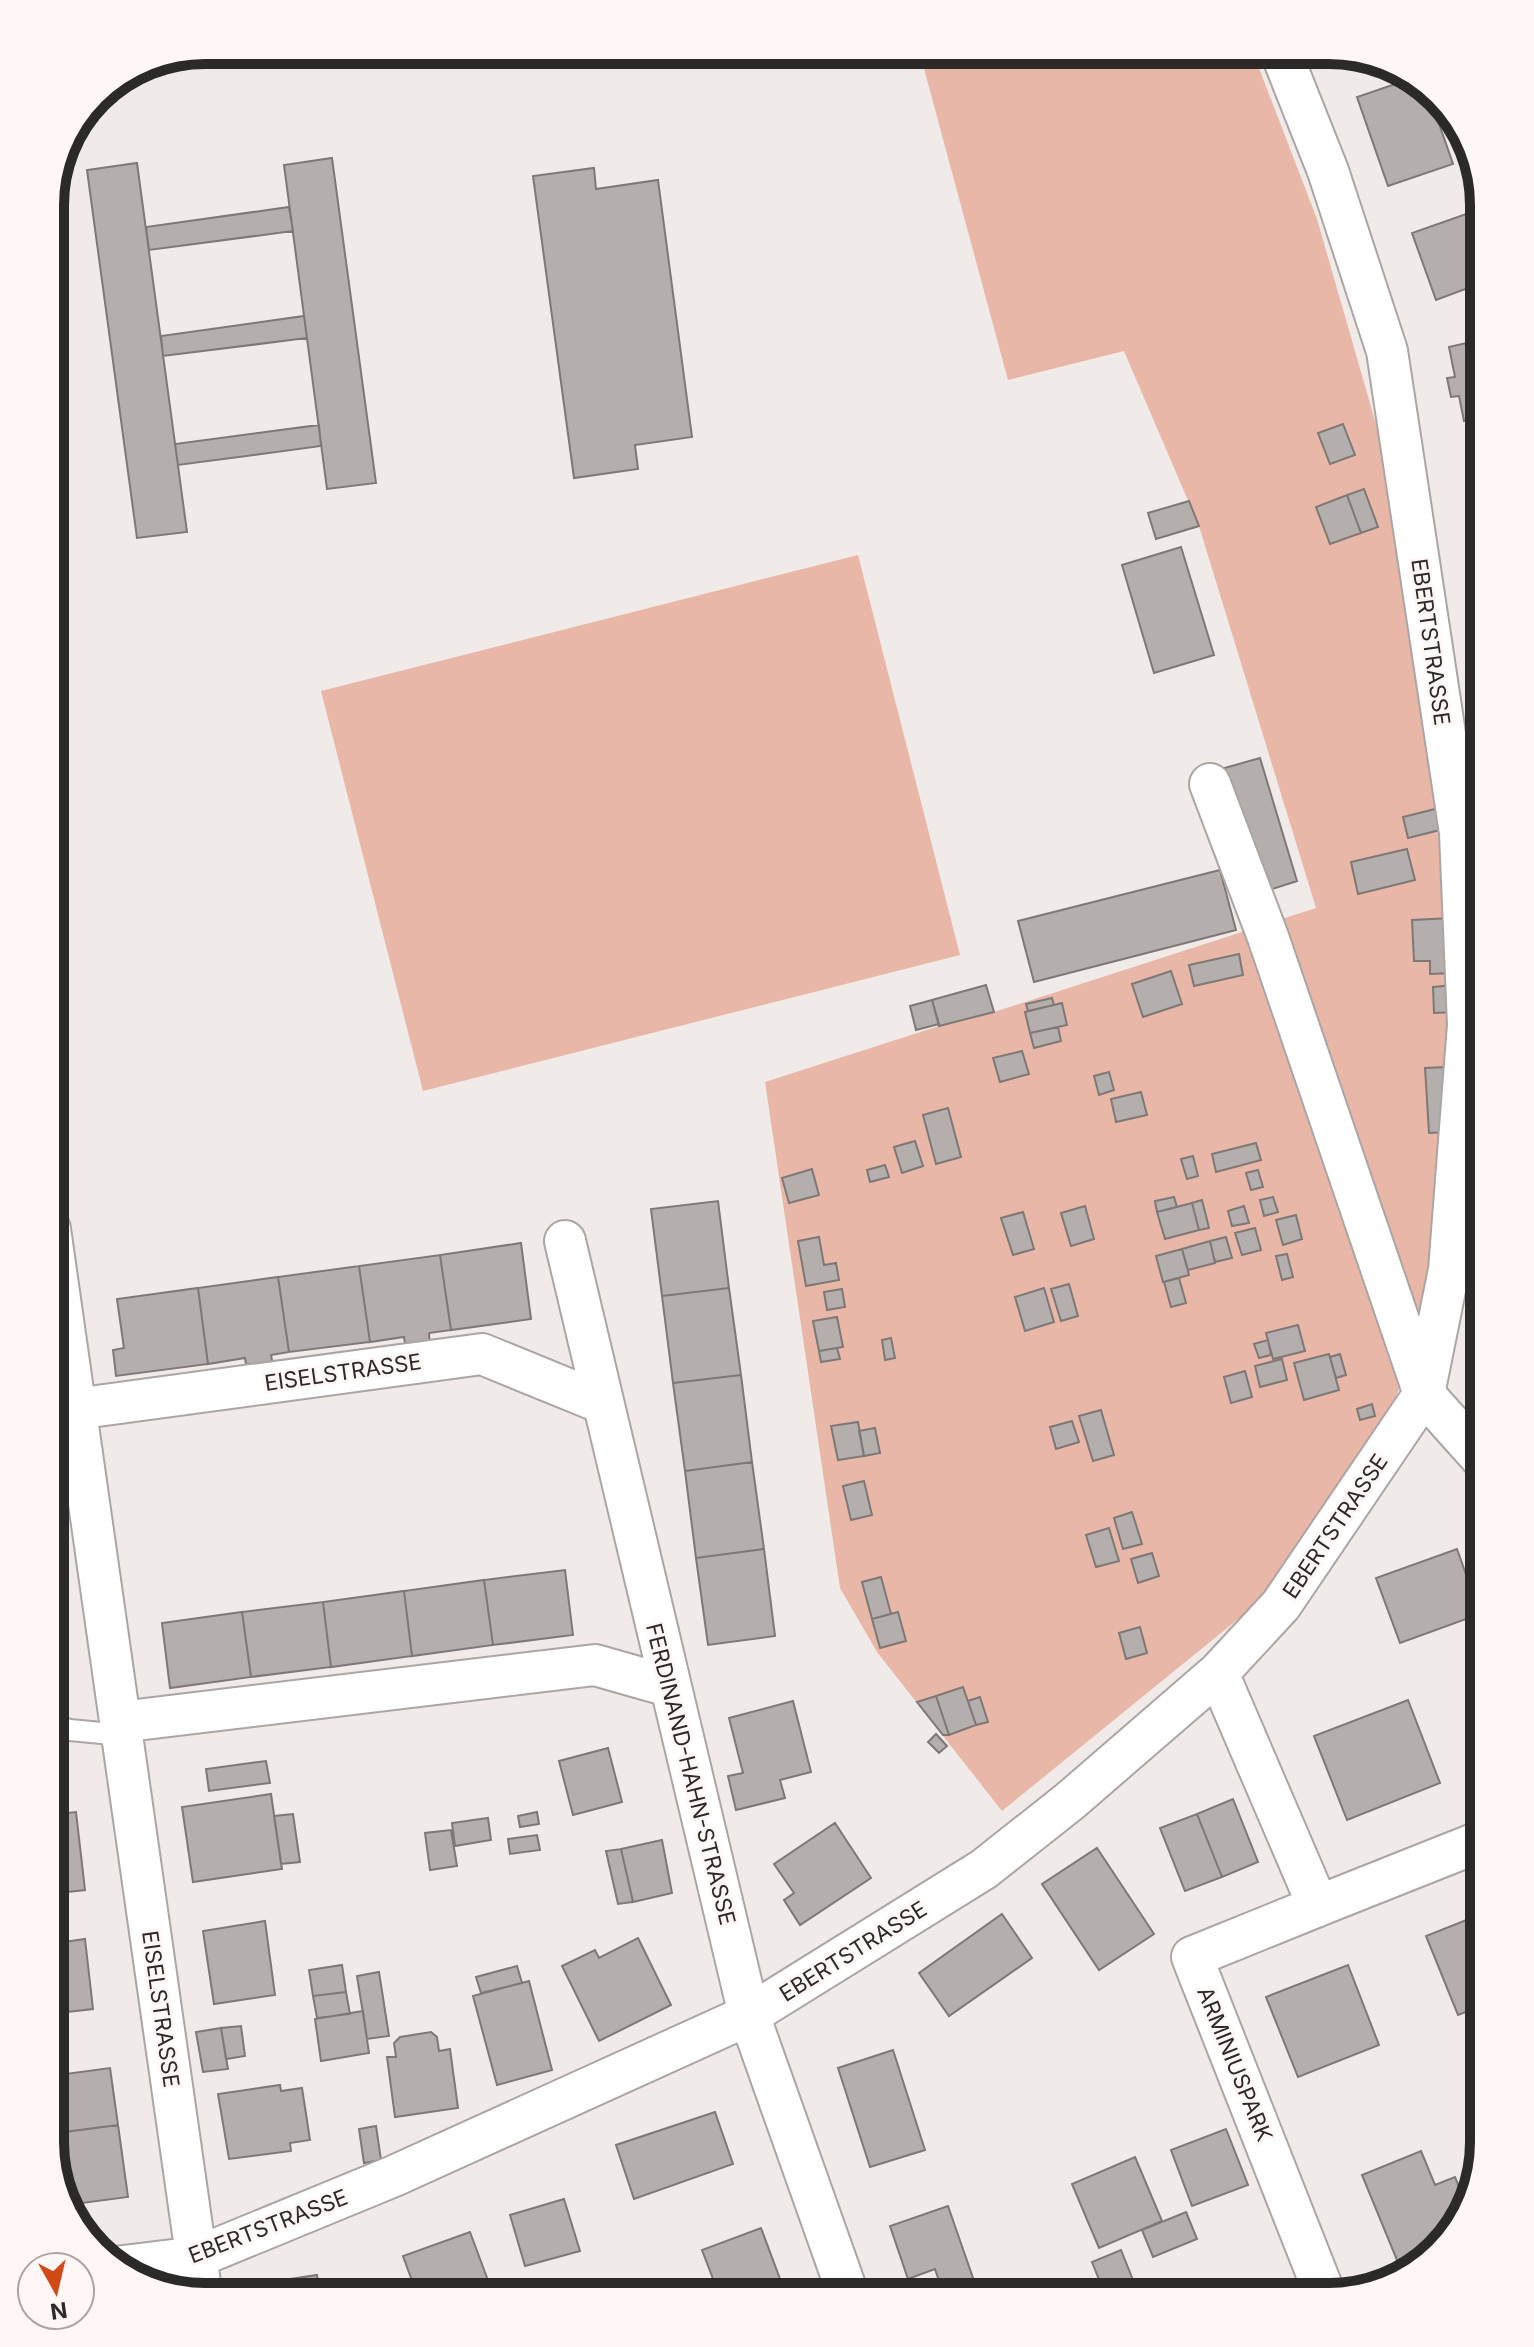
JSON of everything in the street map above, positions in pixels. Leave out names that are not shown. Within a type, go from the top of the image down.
[{"type":"street","name":"EBERTSTRASSE","points":[[135,2265],[197,2257],[394,2176],[749,2015],[984,1869],[1070,1801],[1218,1673],[1281,1605],[1424,1394],[1449,1270],[1468,1025],[1460,833],[1387,351],[1328,171],[1286,64]]},
{"type":"street","points":[[1210,784],[1274,952],[1424,1394],[1470,1445]]},
{"type":"street","name":"FERDINAND-HAHN-STRASSE","points":[[565,1241],[749,2015],[844,2283]]},
{"type":"street","name":"EISELSTRASSE","points":[[64,1330],[200,2283]]},
{"type":"street","name":"EISELSTRASSE","points":[[75,1409],[482,1354],[602,1403]]},
{"type":"street","points":[[121,1729],[595,1665],[669,1686]]},
{"type":"street","points":[[1218,1673],[1318,1906]]},
{"type":"street","name":"ARMINIUSPARK","points":[[1320,2283],[1192,1957],[1470,1846]]},
{"type":"lane","points":[[64,1728],[121,1729]]},
{"type":"shaded area","points":[[923,64],[1257,64],[1317,219],[1386,459],[1448,832],[1457,1026],[1432,1295],[1394,1403],[1269,1594],[1002,1811],[877,1652],[840,1588],[765,1082],[1316,908],[1199,526],[1124,351],[1008,380]]},
{"type":"shaded area","points":[[858,555],[960,955],[423,1091],[321,691]]},
{"type":"building","points":[[1399,83],[1408,88],[1435,112],[1453,164],[1388,186],[1357,97]]},
{"type":"building","points":[[332,158],[376,483],[327,489],[284,165]]},
{"type":"building","points":[[137,163],[187,532],[137,538],[87,170]]},
{"type":"building","points":[[594,168],[596,189],[658,180],[692,437],[635,445],[638,469],[574,478],[533,176]]},
{"type":"building","points":[[289,207],[293,231],[149,250],[146,227]]},
{"type":"building","points":[[1469,213],[1470,287],[1436,300],[1412,233]]},
{"type":"building","points":[[304,316],[307,338],[163,356],[161,336]]},
{"type":"building","points":[[1470,342],[1470,420],[1464,421],[1459,396],[1451,397],[1447,378],[1455,377],[1449,347]]},
{"type":"building","points":[[1343,424],[1355,455],[1330,464],[1318,433]]},
{"type":"building","points":[[319,425],[321,446],[178,465],[175,444]]},
{"type":"building","points":[[1364,489],[1378,527],[1361,533],[1347,495]]},
{"type":"building","points":[[1347,495],[1361,533],[1330,544],[1316,507]]},
{"type":"building","points":[[1189,501],[1199,526],[1156,539],[1148,513]]},
{"type":"building","points":[[1181,547],[1214,655],[1154,673],[1122,565]]},
{"type":"building","points":[[1260,758],[1297,881],[1260,893],[1214,771]]},
{"type":"building","points":[[1439,808],[1444,829],[1408,838],[1403,817]]},
{"type":"building","points":[[1407,849],[1415,880],[1358,894],[1351,862]]},
{"type":"building","points":[[1220,870],[1236,930],[1034,982],[1018,921]]},
{"type":"building","points":[[1451,918],[1453,973],[1430,974],[1430,961],[1414,961],[1412,920]]},
{"type":"building","points":[[1239,954],[1243,975],[1194,986],[1189,965]]},
{"type":"building","points":[[1171,971],[1182,1004],[1143,1017],[1132,984]]},
{"type":"building","points":[[986,985],[994,1012],[939,1026],[932,1000]]},
{"type":"building","points":[[1454,985],[1455,1012],[1434,1013],[1433,987]]},
{"type":"building","points":[[1052,998],[1054,1005],[1028,1011],[1026,1004]]},
{"type":"building","points":[[932,1000],[939,1024],[916,1030],[910,1006]]},
{"type":"building","points":[[1062,1003],[1067,1025],[1030,1033],[1025,1012]]},
{"type":"building","points":[[1058,1027],[1061,1041],[1034,1048],[1030,1033]]},
{"type":"building","points":[[1022,1051],[1029,1074],[1000,1082],[993,1058]]},
{"type":"building","points":[[1447,1067],[1449,1132],[1429,1133],[1425,1068]]},
{"type":"building","points":[[1109,1072],[1114,1090],[1099,1095],[1094,1076]]},
{"type":"building","points":[[1141,1092],[1147,1115],[1116,1122],[1111,1099]]},
{"type":"building","points":[[948,1108],[961,1157],[936,1164],[923,1115]]},
{"type":"building","points":[[915,1141],[923,1166],[902,1173],[894,1147]]},
{"type":"building","points":[[1256,1143],[1261,1160],[1216,1172],[1212,1154]]},
{"type":"building","points":[[1193,1156],[1198,1176],[1187,1179],[1181,1159]]},
{"type":"building","points":[[885,1165],[889,1177],[870,1182],[867,1170]]},
{"type":"building","points":[[812,1169],[819,1195],[789,1203],[782,1178]]},
{"type":"building","points":[[1258,1170],[1263,1187],[1251,1190],[1246,1173]]},
{"type":"building","points":[[1174,1197],[1177,1207],[1157,1212],[1155,1201]]},
{"type":"building","points":[[1273,1197],[1278,1212],[1264,1216],[1260,1200]]},
{"type":"building","points":[[1202,1200],[1209,1228],[1199,1230],[1192,1203]]},
{"type":"building","points":[[718,1201],[729,1288],[662,1296],[651,1209]]},
{"type":"building","points":[[1192,1203],[1199,1230],[1165,1239],[1157,1212]]},
{"type":"building","points":[[1085,1206],[1094,1239],[1071,1246],[1061,1213]]},
{"type":"building","points":[[1244,1206],[1249,1223],[1232,1226],[1228,1211]]},
{"type":"building","points":[[1023,1212],[1034,1249],[1013,1255],[1001,1218]]},
{"type":"building","points":[[1296,1215],[1302,1239],[1283,1245],[1276,1220]]},
{"type":"building","points":[[1255,1228],[1261,1250],[1242,1255],[1235,1233]]},
{"type":"building","points":[[819,1237],[824,1265],[836,1263],[839,1280],[806,1286],[798,1241]]},
{"type":"building","points":[[1226,1237],[1232,1258],[1215,1262],[1210,1241]]},
{"type":"building","points":[[1210,1241],[1215,1263],[1188,1270],[1182,1249]]},
{"type":"building","points":[[521,1243],[531,1319],[451,1330],[440,1255]]},
{"type":"building","points":[[1182,1249],[1189,1275],[1163,1282],[1156,1256]]},
{"type":"building","points":[[1287,1254],[1293,1277],[1282,1280],[1276,1256]]},
{"type":"building","points":[[440,1255],[451,1330],[429,1333],[430,1346],[406,1349],[404,1337],[370,1342],[359,1266]]},
{"type":"building","points":[[359,1266],[370,1342],[289,1352],[278,1277]]},
{"type":"building","points":[[278,1277],[289,1352],[271,1355],[273,1366],[247,1370],[245,1358],[208,1364],[198,1288]]},
{"type":"building","points":[[1179,1278],[1186,1303],[1171,1307],[1164,1282]]},
{"type":"building","points":[[1069,1284],[1078,1316],[1061,1321],[1051,1289]]},
{"type":"building","points":[[198,1288],[208,1364],[116,1376],[113,1350],[124,1348],[117,1299]]},
{"type":"building","points":[[729,1288],[741,1375],[673,1383],[662,1296]]},
{"type":"building","points":[[1044,1288],[1054,1322],[1025,1331],[1015,1297]]},
{"type":"building","points":[[842,1289],[845,1307],[827,1310],[824,1292]]},
{"type":"building","points":[[837,1317],[843,1347],[819,1351],[813,1321]]},
{"type":"building","points":[[1298,1325],[1305,1351],[1273,1359],[1266,1333]]},
{"type":"building","points":[[891,1338],[895,1358],[885,1360],[882,1340]]},
{"type":"building","points":[[1268,1340],[1271,1355],[1259,1358],[1254,1344]]},
{"type":"building","points":[[837,1348],[840,1359],[821,1362],[819,1351]]},
{"type":"building","points":[[1329,1354],[1339,1390],[1304,1400],[1294,1363]]},
{"type":"building","points":[[1340,1354],[1346,1375],[1336,1378],[1330,1357]]},
{"type":"building","points":[[1282,1359],[1287,1380],[1260,1387],[1255,1366]]},
{"type":"building","points":[[1245,1371],[1252,1397],[1231,1403],[1224,1377]]},
{"type":"building","points":[[741,1375],[752,1462],[685,1471],[673,1383]]},
{"type":"building","points":[[1372,1404],[1375,1416],[1360,1420],[1357,1409]]},
{"type":"building","points":[[1101,1410],[1114,1455],[1093,1461],[1079,1416]]},
{"type":"building","points":[[1072,1421],[1079,1442],[1056,1449],[1050,1427]]},
{"type":"building","points":[[858,1422],[864,1456],[838,1460],[831,1426]]},
{"type":"building","points":[[875,1428],[880,1453],[864,1456],[859,1431]]},
{"type":"building","points":[[752,1462],[764,1549],[696,1558],[685,1471]]},
{"type":"building","points":[[864,1481],[872,1515],[851,1520],[843,1486]]},
{"type":"building","points":[[1132,1512],[1142,1544],[1123,1549],[1114,1518]]},
{"type":"building","points":[[1109,1528],[1119,1561],[1096,1567],[1086,1535]]},
{"type":"building","points":[[764,1549],[775,1636],[708,1645],[696,1558]]},
{"type":"building","points":[[1457,1549],[1470,1586],[1470,1618],[1400,1643],[1376,1578]]},
{"type":"building","points":[[1152,1553],[1159,1576],[1138,1583],[1131,1559]]},
{"type":"building","points":[[565,1570],[573,1635],[493,1645],[484,1580]]},
{"type":"building","points":[[881,1577],[891,1614],[872,1619],[862,1582]]},
{"type":"building","points":[[484,1580],[493,1645],[412,1656],[404,1591]]},
{"type":"building","points":[[404,1591],[412,1656],[331,1667],[323,1602]]},
{"type":"building","points":[[323,1602],[331,1667],[251,1677],[242,1612]]},
{"type":"building","points":[[242,1612],[251,1677],[170,1688],[162,1623]]},
{"type":"building","points":[[898,1612],[906,1641],[880,1648],[872,1619]]},
{"type":"building","points":[[1140,1627],[1147,1653],[1126,1659],[1119,1633]]},
{"type":"building","points":[[963,1687],[976,1725],[949,1735],[936,1696]]},
{"type":"building","points":[[936,1696],[949,1735],[943,1735],[917,1702]]},
{"type":"building","points":[[980,1697],[988,1722],[976,1725],[968,1701]]},
{"type":"building","points":[[1408,1700],[1440,1783],[1347,1820],[1314,1736]]},
{"type":"building","points":[[793,1701],[811,1772],[780,1780],[785,1798],[736,1810],[728,1776],[743,1773],[729,1718]]},
{"type":"building","points":[[936,1734],[947,1746],[939,1753],[928,1742]]},
{"type":"building","points":[[608,1748],[622,1802],[573,1815],[559,1761]]},
{"type":"building","points":[[266,1761],[270,1783],[209,1791],[206,1769]]},
{"type":"building","points":[[271,1794],[282,1869],[193,1882],[182,1807]]},
{"type":"building","points":[[1233,1799],[1258,1862],[1222,1877],[1197,1814]]},
{"type":"building","points":[[76,1812],[85,1890],[64,1892],[64,1813]]},
{"type":"building","points":[[537,1812],[539,1824],[520,1827],[518,1816]]},
{"type":"building","points":[[293,1814],[300,1862],[281,1864],[274,1816]]},
{"type":"building","points":[[1197,1814],[1222,1877],[1185,1891],[1160,1828]]},
{"type":"building","points":[[488,1818],[491,1840],[455,1846],[452,1823]]},
{"type":"building","points":[[835,1823],[871,1878],[800,1925],[784,1900],[794,1893],[774,1864]]},
{"type":"building","points":[[451,1830],[457,1866],[430,1870],[425,1833]]},
{"type":"building","points":[[537,1835],[540,1850],[510,1854],[508,1839]]},
{"type":"building","points":[[662,1840],[672,1893],[633,1902],[621,1849]]},
{"type":"building","points":[[1097,1848],[1154,1934],[1099,1970],[1042,1884]]},
{"type":"building","points":[[621,1849],[633,1902],[618,1904],[606,1851]]},
{"type":"building","points":[[1002,1914],[1032,1958],[949,2016],[919,1973]]},
{"type":"building","points":[[1470,1919],[1470,2010],[1458,2015],[1426,1936]]},
{"type":"building","points":[[265,1921],[275,1995],[214,2004],[203,1931]]},
{"type":"building","points":[[638,1938],[671,2005],[599,2041],[562,1966],[595,1950],[599,1958]]},
{"type":"building","points":[[85,1939],[93,2009],[64,2012],[64,1942]]},
{"type":"building","points":[[342,1965],[346,1992],[313,1996],[309,1970]]},
{"type":"building","points":[[1348,1965],[1379,2045],[1298,2077],[1266,1997]]},
{"type":"building","points":[[517,1966],[522,1983],[481,1993],[476,1977]]},
{"type":"building","points":[[379,1972],[389,2036],[367,2039],[357,1976]]},
{"type":"building","points":[[529,1981],[552,2070],[497,2085],[473,1996]]},
{"type":"building","points":[[346,1992],[350,2014],[317,2018],[313,1996]]},
{"type":"building","points":[[363,2011],[369,2053],[321,2061],[315,2019]]},
{"type":"building","points":[[241,2026],[245,2056],[226,2059],[221,2028]]},
{"type":"building","points":[[221,2028],[228,2069],[203,2072],[196,2032]]},
{"type":"building","points":[[431,2032],[437,2037],[439,2051],[450,2049],[458,2108],[395,2117],[387,2057],[396,2057],[394,2043],[400,2037]]},
{"type":"building","points":[[893,2050],[925,2150],[870,2167],[838,2068]]},
{"type":"building","points":[[110,2068],[118,2125],[64,2132],[64,2074]]},
{"type":"building","points":[[280,2085],[281,2091],[302,2088],[310,2140],[290,2143],[291,2151],[229,2159],[218,2094]]},
{"type":"building","points":[[715,2112],[733,2164],[634,2199],[616,2145]]},
{"type":"building","points":[[118,2125],[128,2197],[79,2203],[65,2161],[64,2132]]},
{"type":"building","points":[[376,2126],[381,2160],[364,2163],[359,2129]]},
{"type":"building","points":[[1226,2129],[1248,2185],[1192,2206],[1171,2150]]},
{"type":"building","points":[[1421,2151],[1435,2185],[1455,2177],[1461,2191],[1441,2228],[1429,2242],[1399,2265],[1362,2175]]},
{"type":"building","points":[[1135,2157],[1162,2221],[1099,2248],[1072,2184]]},
{"type":"building","points":[[564,2199],[580,2251],[525,2266],[510,2215]]},
{"type":"building","points":[[948,2206],[973,2278],[960,2283],[940,2283],[935,2269],[908,2279],[890,2226]]},
{"type":"building","points":[[1186,2212],[1197,2239],[1153,2257],[1142,2230]]},
{"type":"building","points":[[761,2228],[782,2283],[715,2283],[702,2250]]},
{"type":"building","points":[[470,2232],[489,2283],[413,2283],[403,2256]]},
{"type":"building","points":[[1121,2250],[1134,2283],[1100,2283],[1092,2262]]},
{"type":"building","points":[[317,2275],[318,2283],[263,2283]]}]
